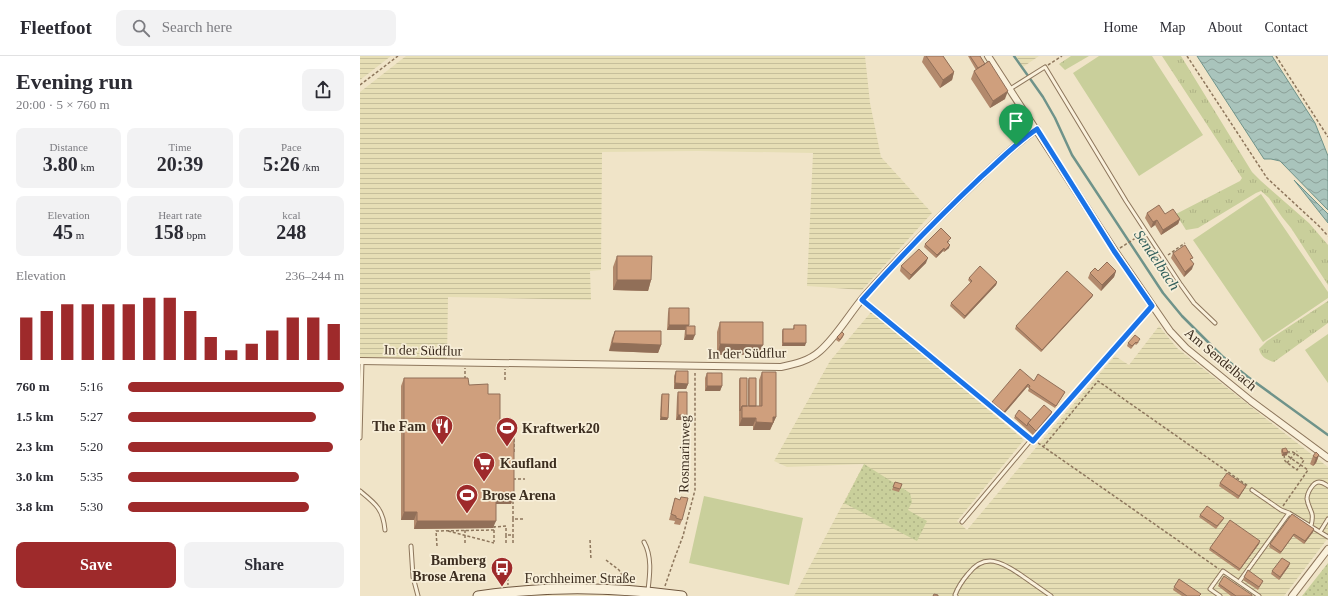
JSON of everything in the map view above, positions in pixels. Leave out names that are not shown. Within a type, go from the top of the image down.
[{"type":"street","name":"Am Sendelbach","points":[[988,56],[1037,129],[1106,238],[1170,331],[1186,348],[1251,401],[1328,458]]},
{"type":"street","name":"In der Südflur","points":[[361,361],[695,366],[781,366],[797,363],[810,358],[820,351],[900,257],[949,207],[1022,139],[1037,129]]},
{"type":"street","points":[[1292,596],[1328,549]]},
{"type":"street","name":"Forchheimer Straße","points":[[478,596],[535,590],[589,589],[682,596]]},
{"type":"lane","points":[[1010,89],[1045,67],[1126,201],[1163,258],[1194,303],[1215,323]]},
{"type":"lane","points":[[862,300],[1032,440]]},
{"type":"lane","points":[[962,522],[1032,440],[1152,306]]},
{"type":"lane","points":[[360,438],[361,361]]},
{"type":"lane","points":[[1311,526],[1313,513],[1307,497],[1308,492],[1315,483],[1318,482],[1323,482],[1328,486]]},
{"type":"lane","points":[[1252,490],[1281,510],[1289,512],[1328,537]]},
{"type":"lane","points":[[360,491],[376,503],[384,518],[385,530]]},
{"type":"lane","points":[[1239,582],[1289,512]]},
{"type":"lane","points":[[1320,532],[1328,519]]},
{"type":"lane","points":[[644,542],[648,548],[649,558],[647,594]]},
{"type":"lane","points":[[410,546],[413,577],[418,596]]},
{"type":"lane","points":[[956,596],[958,587],[972,569],[982,562],[992,561],[1003,563],[1051,596]]},
{"type":"lane","points":[[1220,596],[1216,595],[1210,589],[1222,571],[1259,596]]},
{"type":"path","points":[[360,85],[398,56]]},
{"type":"path","points":[[1045,67],[1062,56]]},
{"type":"path","points":[[1187,56],[1267,178],[1328,236]]},
{"type":"path","points":[[1276,56],[1328,137]]},
{"type":"path","points":[[1122,246],[1137,237]]},
{"type":"path","points":[[1163,258],[1186,243]]},
{"type":"path","points":[[505,363],[505,380]]},
{"type":"path","name":"Rosmarinweg","points":[[666,586],[683,536],[695,490],[695,366]]},
{"type":"path","points":[[465,369],[465,379]]},
{"type":"path","points":[[1043,447],[1098,381],[1252,490]]},
{"type":"path","points":[[514,439],[514,456]]},
{"type":"path","points":[[1032,440],[1222,571]]},
{"type":"path","points":[[1287,463],[1297,451]]},
{"type":"path","points":[[1289,452],[1295,453],[1304,460],[1297,470],[1287,463],[1284,459],[1285,454],[1289,452]]},
{"type":"path","points":[[1281,510],[1308,470],[1285,454]]},
{"type":"path","points":[[513,485],[512,479],[525,479]]},
{"type":"path","points":[[513,492],[514,543]]},
{"type":"path","points":[[513,519],[524,519]]},
{"type":"path","points":[[444,530],[494,543],[494,527],[506,526],[506,543]]},
{"type":"path","points":[[436,546],[436,529],[494,530]]},
{"type":"path","points":[[465,530],[465,544]]},
{"type":"path","points":[[506,535],[513,535]]},
{"type":"path","points":[[590,540],[591,560]]},
{"type":"path","points":[[606,560],[618,570],[626,583],[627,591]]},
{"type":"path","points":[[507,563],[508,584]]},
{"type":"shaded area","points":[[360,56],[391,56],[360,80]]},
{"type":"shaded area","points":[[406,56],[865,56],[870,103],[881,157],[932,213],[862,290],[807,286],[813,153],[698,151],[602,152],[601,270],[590,271],[591,300],[448,297],[447,359],[360,357],[360,92]]},
{"type":"shaded area","points":[[1016,56],[1039,56],[1023,67]]},
{"type":"shaded area","points":[[872,311],[1024,440],[957,521],[967,530],[1115,356],[1129,365],[1159,326],[1177,348],[1328,467],[1328,538],[1284,596],[794,596],[864,464],[787,467],[774,461],[830,361]]},
{"type":"green space","points":[[1071,56],[1089,56],[1065,70],[1059,64]]},
{"type":"green space","points":[[1099,56],[1152,56],[1203,135],[1139,176],[1073,73]]},
{"type":"green space","points":[[1162,56],[1181,56],[1252,172],[1309,223],[1328,245],[1328,285],[1291,228],[1269,198],[1261,191],[1198,228],[1186,230],[1176,214],[1240,181],[1242,178]]},
{"type":"green space","points":[[1261,194],[1328,292],[1328,298],[1263,342],[1193,240]]},
{"type":"green space","points":[[1328,301],[1328,323],[1274,362],[1263,356],[1259,349],[1267,341]]},
{"type":"green space","points":[[1328,334],[1328,383],[1305,350]]},
{"type":"green space","points":[[864,464],[910,493],[912,502],[908,510],[927,521],[917,541],[844,503]]},
{"type":"green space","points":[[704,496],[803,518],[789,585],[689,563]]},
{"type":"green space","points":[[1328,563],[1328,596],[1302,596]]},
{"type":"water","points":[[1197,56],[1272,56],[1315,123],[1328,156],[1328,210],[1280,161],[1264,159]]},
{"type":"water","points":[[1294,180],[1328,214],[1328,223]]},
{"type":"building","points":[[926,56],[943,56],[954,72],[943,80]]},
{"type":"building","points":[[970,56],[980,56],[985,64],[978,68]]},
{"type":"building","points":[[989,61],[1008,91],[993,101],[974,71]]},
{"type":"building","points":[[1159,205],[1165,214],[1173,209],[1180,219],[1163,230],[1157,220],[1153,222],[1147,213]]},
{"type":"building","points":[[941,228],[951,238],[947,242],[950,245],[945,250],[944,248],[937,255],[925,244]]},
{"type":"building","points":[[1185,245],[1193,258],[1190,259],[1194,264],[1185,272],[1173,253]]},
{"type":"building","points":[[919,249],[928,258],[911,275],[901,266]]},
{"type":"building","points":[[617,256],[652,256],[651,280],[617,280]]},
{"type":"building","points":[[1107,262],[1116,271],[1102,285],[1090,273],[1095,268],[1098,271]]},
{"type":"building","points":[[980,266],[997,282],[965,316],[951,303],[972,281],[969,278]]},
{"type":"building","points":[[1067,271],[1093,295],[1042,350],[1016,326]]},
{"type":"building","points":[[669,308],[689,308],[689,325],[669,325]]},
{"type":"building","points":[[720,322],[763,322],[763,345],[720,344]]},
{"type":"building","points":[[794,325],[806,325],[806,343],[783,343],[783,329],[794,329]]},
{"type":"building","points":[[686,326],[695,326],[695,335],[686,335]]},
{"type":"building","points":[[615,331],[661,331],[661,345],[612,343]]},
{"type":"building","points":[[842,332],[844,334],[840,340],[837,337]]},
{"type":"building","points":[[1135,335],[1140,339],[1132,346],[1128,343]]},
{"type":"building","points":[[1020,369],[1034,381],[1038,374],[1065,392],[1056,406],[1029,388],[1030,386],[1028,384],[1004,412],[992,402]]},
{"type":"building","points":[[676,371],[688,371],[688,384],[675,383]]},
{"type":"building","points":[[762,372],[776,372],[776,417],[773,417],[773,423],[756,422],[756,418],[742,418],[742,406],[762,406]]},
{"type":"building","points":[[707,373],[722,373],[722,386],[707,386]]},
{"type":"building","points":[[404,378],[468,378],[469,385],[488,384],[488,394],[500,394],[500,435],[514,435],[514,496],[496,496],[496,521],[417,521],[417,512],[404,512]]},
{"type":"building","points":[[740,378],[747,378],[747,406],[742,406],[740,411]]},
{"type":"building","points":[[749,378],[756,378],[756,406],[749,406]]},
{"type":"building","points":[[678,392],[687,392],[687,415],[678,415]]},
{"type":"building","points":[[662,394],[669,394],[668,418],[661,417]]},
{"type":"building","points":[[1044,405],[1052,412],[1036,431],[1028,423]]},
{"type":"building","points":[[1019,410],[1031,420],[1027,426],[1015,416]]},
{"type":"building","points":[[1286,448],[1288,452],[1283,453],[1282,449]]},
{"type":"building","points":[[1316,452],[1319,455],[1316,458],[1313,456]]},
{"type":"building","points":[[1227,473],[1246,486],[1239,496],[1220,483]]},
{"type":"building","points":[[895,482],[902,484],[900,489],[893,487]]},
{"type":"building","points":[[681,497],[688,498],[682,520],[671,514],[675,498],[680,500]]},
{"type":"building","points":[[1207,506],[1224,518],[1217,526],[1200,515]]},
{"type":"building","points":[[1292,514],[1314,529],[1305,541],[1294,534],[1281,552],[1270,544]]},
{"type":"building","points":[[1230,520],[1260,541],[1240,569],[1210,548]]},
{"type":"building","points":[[1282,558],[1290,563],[1280,577],[1272,571]]},
{"type":"building","points":[[1248,570],[1263,581],[1259,587],[1244,577]]},
{"type":"building","points":[[1224,576],[1252,596],[1236,596],[1219,584]]},
{"type":"building","points":[[1179,579],[1201,594],[1199,596],[1187,596],[1174,587]]},
{"type":"waterway","name":"Sendelbach","points":[[1014,56],[1043,97],[1055,118],[1072,155],[1163,293],[1182,316],[1222,356],[1248,377],[1328,435]]},
{"type":"place","name":"The Fam","points":[[442,446]]},
{"type":"place","name":"Kraftwerk20","points":[[507,448]]},
{"type":"place","name":"Kaufland","points":[[484,482]]},
{"type":"place","name":"Brose Arena","points":[[467,514]]},
{"type":"place","name":"Bamberg Brose Arena","points":[[502,588]]},
{"type":"route","points":[[1037,129],[1114,251],[1152,306],[1033,441],[862,300],[900,257],[949,207],[1016,145],[1037,129]]}]
